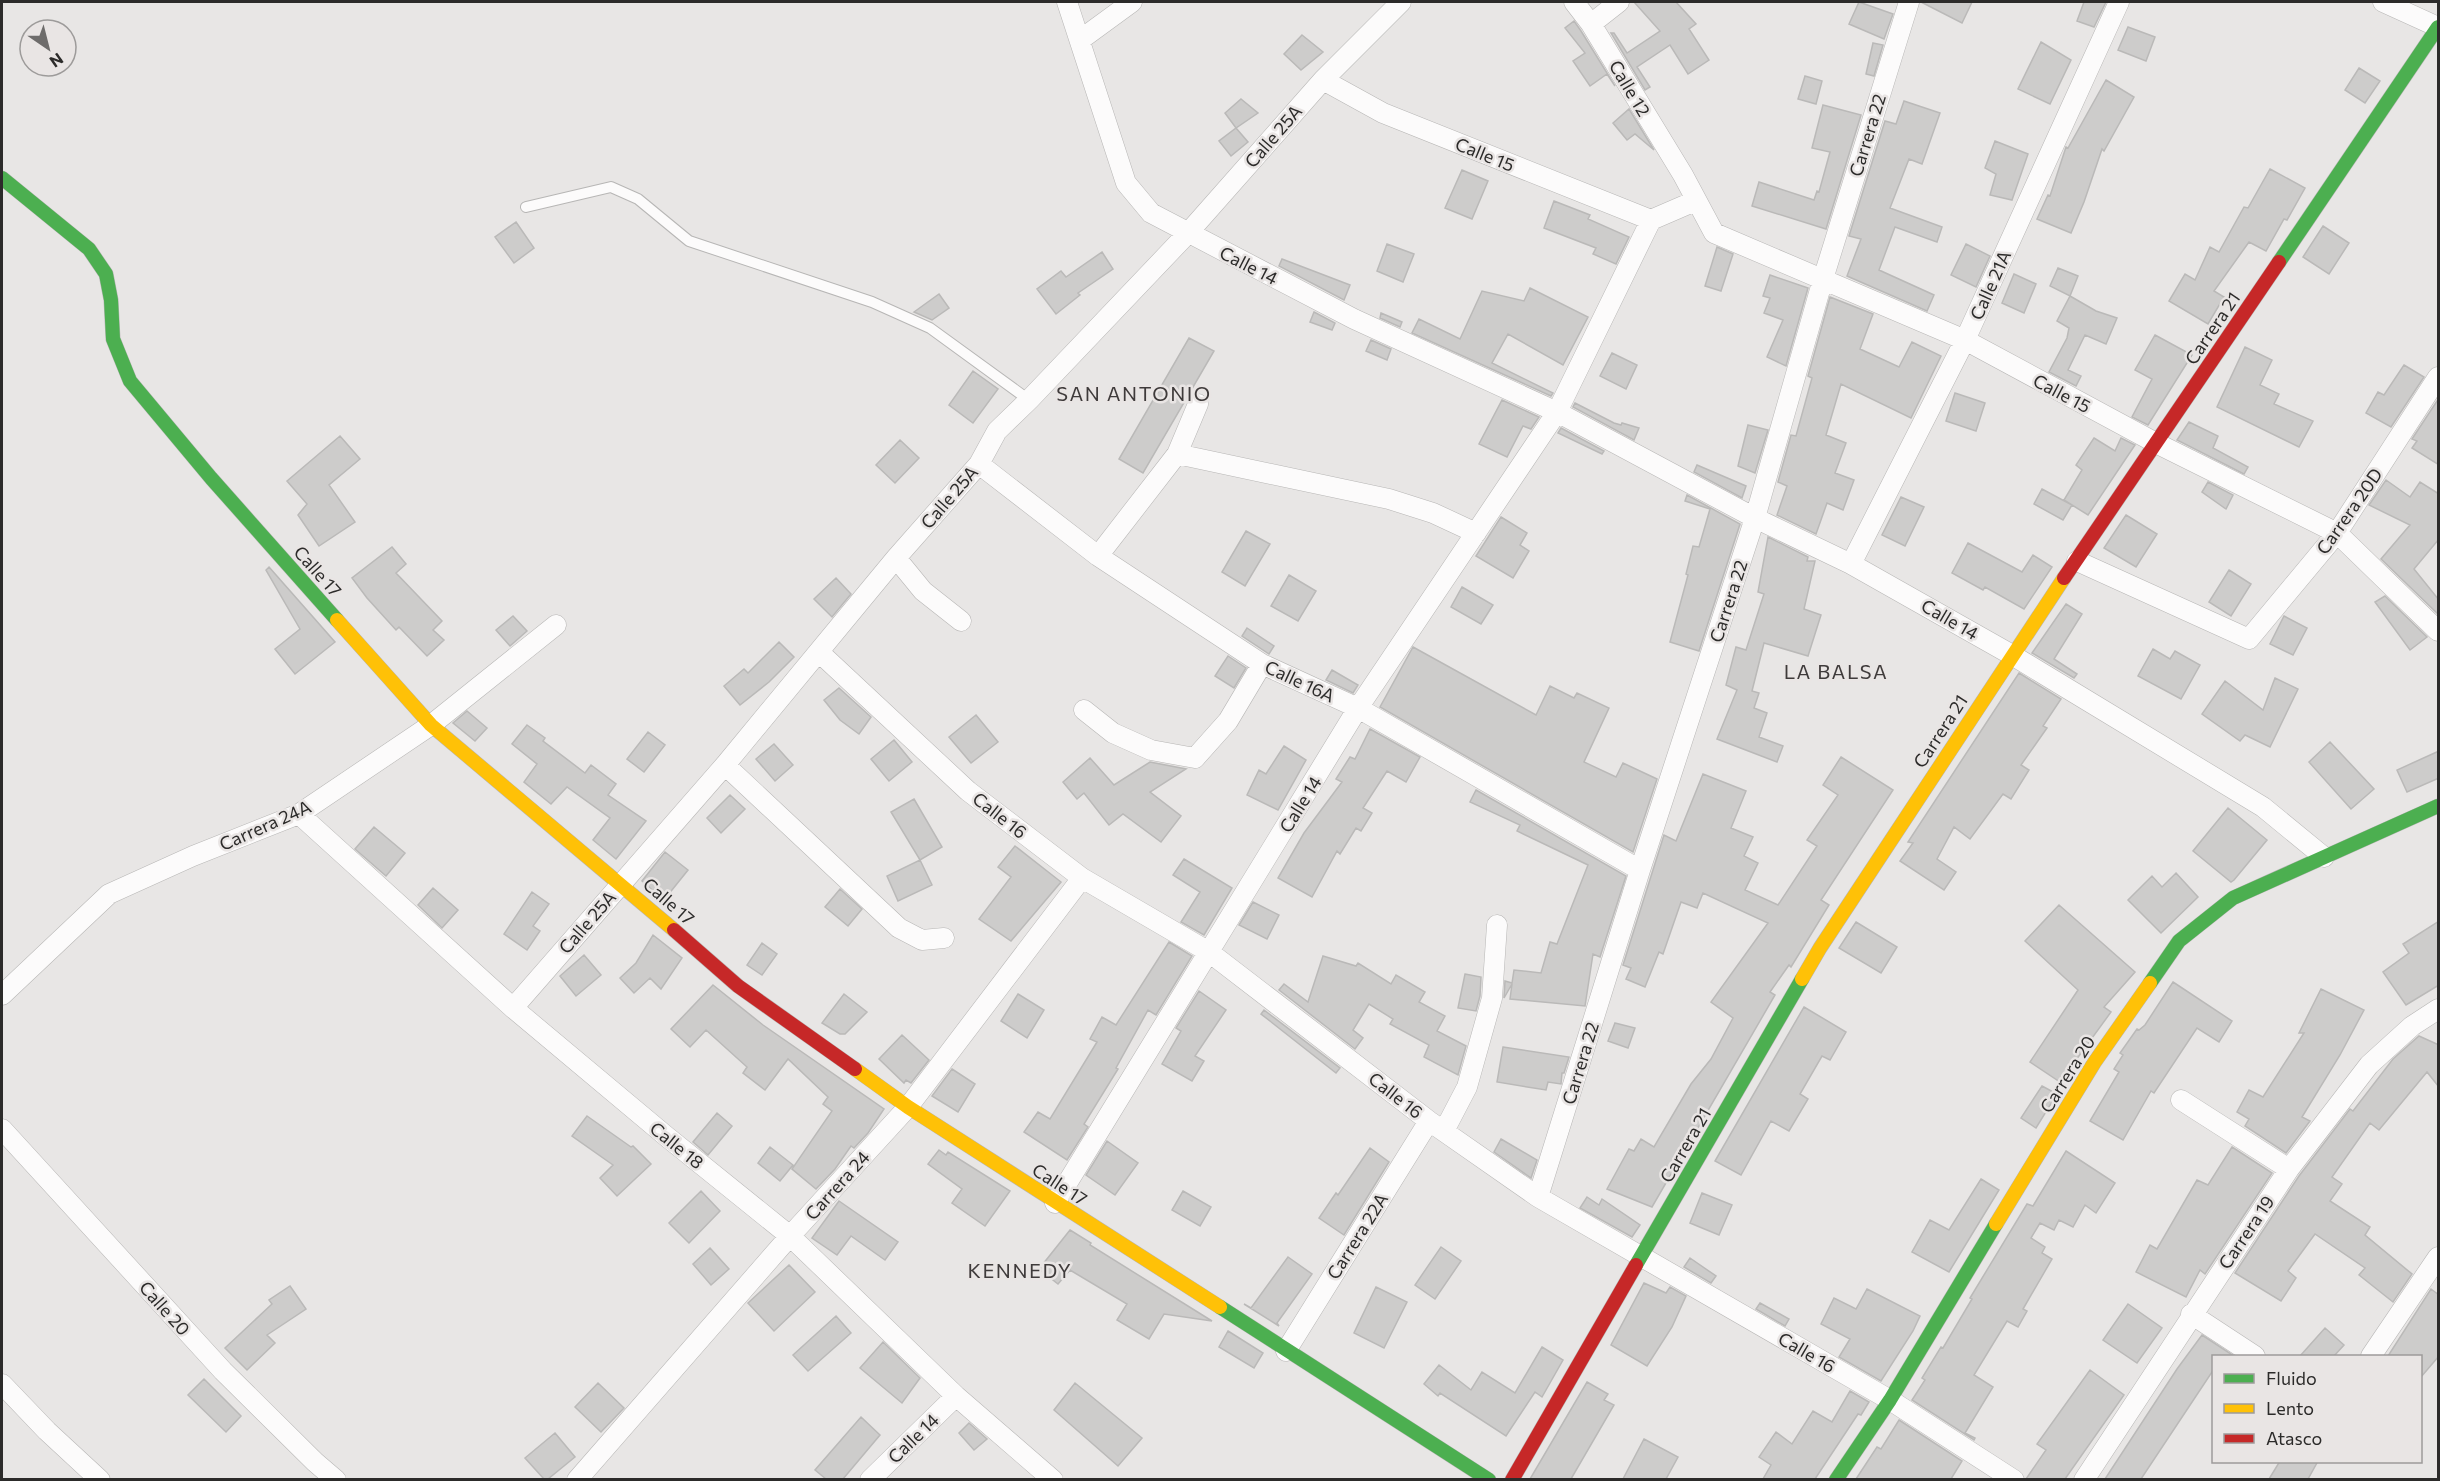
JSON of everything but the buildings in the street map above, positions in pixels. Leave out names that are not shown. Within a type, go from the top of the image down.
[{"type":"street","name":"Calle 14","points":[[1067,2],[1126,183],[1151,213],[1354,319],[1557,412],[1755,519],[1851,564],[2012,655],[2262,807],[2324,857]]},
{"type":"street","points":[[1080,40],[1132,2]]},
{"type":"street","name":"Calle 25A","points":[[513,1008],[724,765],[896,558],[979,464],[997,431],[1188,233],[1323,80],[1401,2]]},
{"type":"street","name":"Calle 12","points":[[1574,2],[1592,24],[1683,176]]},
{"type":"street","points":[[1592,24],[1619,2]]},
{"type":"street","name":"Carrera 22","points":[[1538,1197],[1640,870],[1755,519],[1823,279],[1909,2]]},
{"type":"street","name":"Calle 21A","points":[[1851,564],[1965,340],[2119,2]]},
{"type":"street","points":[[2383,2],[2438,27]]},
{"type":"street","name":"Carrera 21","points":[[1512,1479],[1820,948],[2012,655],[2438,27]]},
{"type":"street","name":"Calle 15","points":[[1323,80],[1383,113],[1651,220]]},
{"type":"street","name":"Calle 15","points":[[1683,176],[1714,233],[1965,340],[2156,443],[2337,532],[2439,631]]},
{"type":"street","name":"Calle 17","points":[[2,178],[90,249],[106,274],[111,300],[113,339],[130,381],[204,469],[431,726],[621,883],[738,986],[908,1107],[1489,1479]]},
{"type":"street","points":[[1651,220],[1695,201]]},
{"type":"street","name":"Calle 14","points":[[1055,1203],[1359,708],[1557,412],[1651,220]]},
{"type":"street","name":"Carrera 20D","points":[[2077,561],[2249,639],[2337,532],[2439,377]]},
{"type":"street","points":[[1098,556],[1177,454],[1198,404]]},
{"type":"street","points":[[1177,454],[1389,499],[1433,513],[1476,533]]},
{"type":"street","name":"Calle 16A","points":[[979,464],[1098,556],[1262,664],[1359,708],[1640,870]]},
{"type":"street","points":[[896,558],[923,591],[962,621]]},
{"type":"street","name":"Carrera 24A","points":[[2,995],[109,894],[193,856],[299,814],[431,726],[556,625]]},
{"type":"street","name":"Calle 16","points":[[819,653],[968,791],[1082,878],[1209,952],[1436,1126],[1538,1197],[1890,1400],[2014,1479]]},
{"type":"street","points":[[1084,710],[1122,738],[1151,750],[1195,758],[1228,721],[1262,664]]},
{"type":"street","points":[[724,765],[898,928],[922,940],[944,938]]},
{"type":"street","name":"Carrera 20","points":[[1836,1479],[1890,1400],[2094,1063],[2179,941],[2233,898],[2439,806]]},
{"type":"street","name":"Calle 18","points":[[299,814],[513,1008],[790,1236],[956,1396],[1053,1479]]},
{"type":"street","name":"Carrera 24","points":[[587,1476],[790,1236],[908,1107],[1082,878]]},
{"type":"street","name":"Carrera 22A","points":[[1286,1351],[1436,1126],[1467,1087],[1492,998],[1497,925]]},
{"type":"street","name":"Carrera 19","points":[[2084,1479],[2289,1169],[2369,1065],[2412,1026],[2439,1009]]},
{"type":"street","points":[[2181,1100],[2289,1169]]},
{"type":"street","name":"Calle 20","points":[[2,1129],[223,1371],[315,1462],[336,1479]]},
{"type":"street","points":[[2372,1355],[2439,1257]]},
{"type":"street","points":[[2191,1314],[2254,1355]]},
{"type":"street","points":[[2,1384],[46,1431],[100,1479]]},
{"type":"street","name":"Calle 14","points":[[870,1479],[956,1396]]},
{"type":"lane","points":[[526,207],[611,187],[638,199],[689,241],[872,302],[930,328],[1029,400]]},
{"type":"traffic: fast","points":[[2279,262],[2438,27]]},
{"type":"traffic: fast","points":[[2,178],[89,249],[106,274],[111,300],[113,339],[130,381],[211,478],[337,620]]},
{"type":"traffic: fast","points":[[2150,983],[2179,941],[2233,898],[2438,806]]},
{"type":"traffic: fast","points":[[1636,1265],[1802,979]]},
{"type":"traffic: fast","points":[[1836,1480],[1890,1400],[1996,1224]]},
{"type":"traffic: fast","points":[[1220,1307],[1489,1480]]},
{"type":"traffic: slow","points":[[1802,979],[1820,948],[2064,578]]},
{"type":"traffic: slow","points":[[337,620],[431,725],[674,930]]},
{"type":"traffic: slow","points":[[1996,1224],[2094,1063],[2150,983]]},
{"type":"traffic: slow","points":[[855,1069],[908,1107],[1220,1307]]},
{"type":"traffic: jam","points":[[2064,578],[2279,262]]},
{"type":"traffic: jam","points":[[674,930],[738,986],[855,1069]]},
{"type":"traffic: jam","points":[[1512,1480],[1636,1265]]},
{"type":"district","name":"SAN ANTONIO","points":[[1134,393]]},
{"type":"district","name":"LA BALSA","points":[[1836,671]]},
{"type":"district","name":"KENNEDY","points":[[1020,1270]]}]
